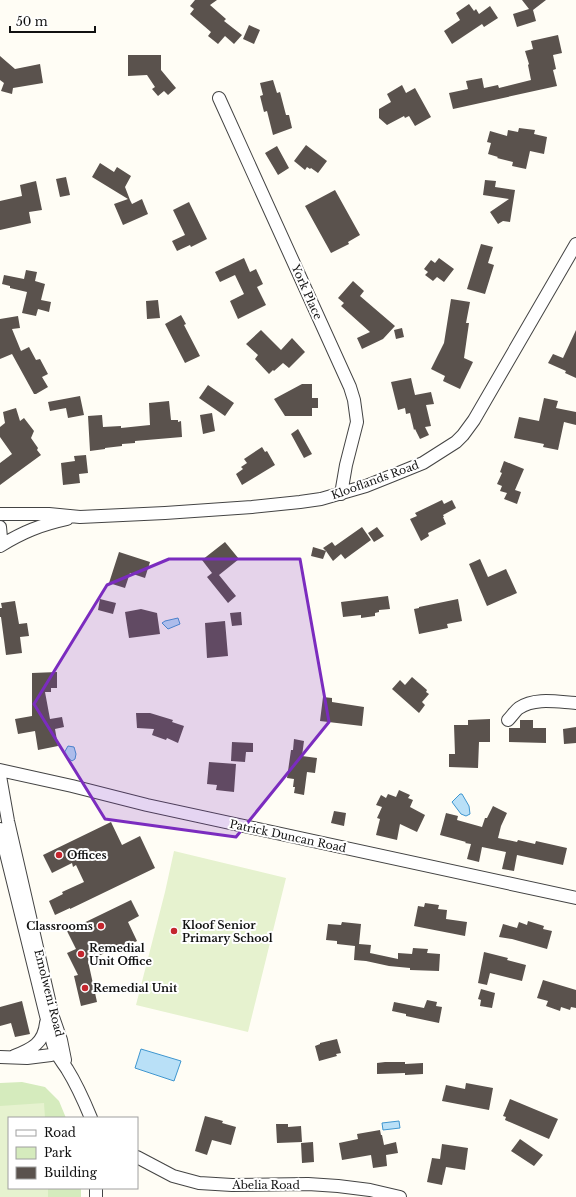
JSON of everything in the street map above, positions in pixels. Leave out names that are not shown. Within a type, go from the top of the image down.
[{"type":"street","name":"York Place","points":[[219,98],[350,387],[354,400],[357,422],[346,465],[341,494]]},
{"type":"street","name":"Klooflands Road","points":[[0,514],[49,514],[80,517],[245,508],[300,502],[341,494],[423,463],[448,449],[460,439],[474,420],[576,244]]},
{"type":"street","name":"Klooflands Road","points":[[0,546],[20,534],[41,525],[80,517]]},
{"type":"street","points":[[0,528],[0,543]]},
{"type":"street","points":[[508,720],[518,709],[532,703],[551,701],[576,703]]},
{"type":"street","name":"Patrick Duncan Road","points":[[0,770],[147,806],[576,898]]},
{"type":"street","points":[[1,781],[33,777]]},
{"type":"street","name":"Emolweni Road","points":[[1,781],[8,821],[54,1017],[60,1053]]},
{"type":"street","name":"Emolweni Road","points":[[0,829],[46,1021],[91,1117]]},
{"type":"street","points":[[6,1057],[33,1047],[42,1038],[45,1031],[46,1021]]},
{"type":"street","points":[[6,1057],[26,1058],[60,1053]]},
{"type":"street","name":"Abelia Road","points":[[138,1158],[173,1176],[199,1183],[226,1185],[308,1184],[338,1186],[370,1190],[400,1197]]},
{"type":"highlighted area","points":[[169,559],[300,559],[329,722],[236,837],[105,819],[34,704],[107,585]]},
{"type":"green space","points":[[174,851],[286,878],[248,1032],[136,1005]]},
{"type":"green space","points":[[22,1082],[45,1087],[59,1101],[66,1117],[8,1117],[8,1189],[81,1189],[81,1197],[0,1197],[0,1083]]},
{"type":"green space","points":[[44,1103],[45,1117],[8,1117],[8,1189],[48,1189],[48,1197],[0,1197],[0,1106]]},
{"type":"water","points":[[178,618],[180,624],[168,629],[162,623],[165,621]]},
{"type":"water","points":[[68,746],[74,747],[76,754],[75,759],[72,761],[64,753]]},
{"type":"water","points":[[460,794],[462,794],[469,806],[470,814],[466,816],[461,814],[452,802]]},
{"type":"water","points":[[141,1049],[181,1061],[174,1081],[135,1068]]},
{"type":"water","points":[[399,1121],[400,1128],[383,1130],[382,1123]]},
{"type":"building","points":[[195,0],[217,0],[210,5],[226,19],[224,21],[242,35],[234,44],[225,36],[218,44],[208,36],[211,32],[190,14],[194,9],[190,6]]},
{"type":"building","points":[[522,0],[546,0],[533,10],[536,21],[517,27],[513,14],[529,9]]},
{"type":"building","points":[[469,4],[474,11],[476,9],[479,14],[490,6],[498,18],[484,27],[482,24],[452,44],[444,31],[460,20],[456,13]]},
{"type":"building","points":[[249,25],[260,30],[254,44],[243,39]]},
{"type":"building","points":[[558,35],[562,53],[553,55],[556,69],[553,70],[557,86],[453,109],[449,93],[468,89],[466,81],[482,78],[484,88],[498,85],[499,88],[531,80],[529,64],[525,51],[533,49],[531,41]]},
{"type":"building","points":[[128,55],[161,55],[161,70],[176,88],[168,95],[164,91],[158,96],[152,89],[155,87],[147,75],[128,76]]},
{"type":"building","points":[[0,56],[15,69],[40,64],[43,83],[13,88],[12,94],[1,91],[4,83],[0,80]]},
{"type":"building","points":[[273,80],[277,93],[280,92],[286,115],[289,115],[292,128],[273,135],[267,111],[264,112],[260,96],[263,95],[260,83]]},
{"type":"building","points":[[402,85],[406,93],[415,88],[431,117],[415,126],[409,116],[405,118],[404,116],[387,125],[379,118],[379,109],[391,102],[387,94]]},
{"type":"building","points":[[519,128],[535,130],[534,134],[547,137],[544,154],[530,151],[526,169],[512,166],[513,162],[488,154],[491,143],[487,142],[490,131],[507,136],[508,130],[518,132]]},
{"type":"building","points":[[306,145],[327,161],[318,173],[307,167],[305,170],[294,161]]},
{"type":"building","points":[[277,146],[289,168],[278,175],[265,153]]},
{"type":"building","points":[[100,163],[114,172],[117,167],[131,176],[125,187],[130,200],[132,204],[142,199],[148,214],[123,225],[114,204],[128,199],[92,177]]},
{"type":"building","points":[[66,177],[70,195],[60,197],[56,179]]},
{"type":"building","points":[[485,180],[496,181],[495,187],[515,190],[510,222],[503,221],[498,224],[490,212],[509,199],[483,195]]},
{"type":"building","points":[[36,181],[42,210],[29,212],[31,223],[0,230],[0,201],[22,196],[20,185]]},
{"type":"building","points":[[335,190],[360,235],[348,242],[349,244],[331,253],[305,206]]},
{"type":"building","points":[[189,202],[207,239],[191,247],[190,245],[177,251],[172,241],[185,235],[173,210]]},
{"type":"building","points":[[481,244],[493,247],[488,263],[494,265],[485,294],[467,289]]},
{"type":"building","points":[[244,258],[250,272],[256,269],[263,284],[257,287],[266,305],[238,319],[230,301],[244,294],[235,275],[220,282],[215,272]]},
{"type":"building","points":[[439,258],[454,269],[444,282],[437,277],[433,281],[425,275],[428,272],[424,269],[431,260],[435,263]]},
{"type":"building","points":[[26,270],[37,272],[35,281],[45,284],[41,300],[51,302],[49,312],[38,309],[36,316],[22,313],[27,292],[10,288],[10,286],[2,284],[4,275],[24,279]]},
{"type":"building","points":[[353,281],[364,291],[360,296],[395,326],[383,339],[362,349],[357,338],[370,332],[341,306],[344,303],[338,298]]},
{"type":"building","points":[[451,299],[470,302],[466,323],[469,323],[464,358],[473,362],[460,389],[443,381],[445,376],[431,369],[444,343]]},
{"type":"building","points":[[158,300],[160,318],[147,319],[146,301]]},
{"type":"building","points":[[181,315],[186,324],[184,325],[200,356],[185,363],[165,324]]},
{"type":"building","points":[[18,316],[20,328],[12,329],[21,351],[29,347],[36,360],[40,359],[48,374],[42,377],[48,387],[36,394],[34,394],[12,354],[0,359],[0,319]]},
{"type":"building","points":[[402,328],[404,337],[396,339],[394,330]]},
{"type":"building","points":[[261,330],[281,350],[292,338],[305,352],[289,368],[283,363],[269,374],[255,359],[258,355],[246,344]]},
{"type":"building","points":[[576,330],[576,378],[565,373],[566,371],[548,363],[553,354],[563,358]]},
{"type":"building","points":[[411,378],[415,395],[431,392],[434,404],[426,405],[431,426],[425,427],[429,435],[420,439],[415,429],[414,430],[410,413],[406,414],[405,408],[398,410],[391,382]]},
{"type":"building","points":[[302,384],[312,384],[312,398],[318,398],[318,408],[312,408],[312,416],[285,416],[274,399]]},
{"type":"building","points":[[208,385],[234,403],[225,416],[199,398]]},
{"type":"building","points":[[80,396],[84,415],[68,418],[66,408],[50,411],[48,402]]},
{"type":"building","points":[[544,398],[558,401],[556,408],[576,412],[576,425],[564,422],[558,450],[543,447],[544,444],[514,438],[519,417],[539,421]]},
{"type":"building","points":[[169,401],[171,420],[178,420],[178,422],[181,421],[182,437],[135,441],[135,443],[122,444],[122,446],[90,451],[88,416],[102,415],[103,427],[121,426],[121,428],[150,425],[149,403]]},
{"type":"building","points":[[16,408],[20,421],[24,418],[34,431],[31,438],[41,455],[0,485],[0,463],[12,454],[0,437],[0,427],[5,423],[3,412]]},
{"type":"building","points":[[212,413],[215,431],[203,434],[200,415]]},
{"type":"building","points":[[298,429],[312,454],[304,458],[291,434]]},
{"type":"building","points":[[262,447],[265,452],[267,451],[275,465],[242,485],[236,474],[243,469],[241,467],[247,463],[244,459]]},
{"type":"building","points":[[86,455],[88,473],[79,474],[80,483],[63,485],[61,463],[75,461],[74,456]]},
{"type":"building","points":[[504,461],[524,469],[515,490],[521,492],[517,504],[504,499],[507,493],[500,491],[502,486],[497,484],[502,473],[500,472]]},
{"type":"building","points":[[442,500],[444,504],[452,500],[456,508],[443,515],[446,524],[428,533],[429,536],[421,541],[410,519],[417,516],[415,513]]},
{"type":"building","points":[[362,527],[371,540],[345,559],[341,554],[333,561],[323,548],[332,542],[335,546]]},
{"type":"building","points":[[377,527],[384,536],[374,542],[368,533]]},
{"type":"building","points":[[225,542],[239,559],[219,575],[236,596],[228,603],[207,577],[212,573],[202,560]]},
{"type":"building","points":[[313,547],[326,551],[323,559],[311,556]]},
{"type":"building","points":[[119,552],[150,562],[145,578],[130,573],[125,588],[109,583]]},
{"type":"building","points":[[480,559],[488,577],[506,569],[517,593],[487,606],[469,564]]},
{"type":"building","points":[[388,596],[390,609],[379,610],[379,612],[375,613],[375,616],[361,618],[361,615],[343,617],[341,602]]},
{"type":"building","points":[[100,599],[116,603],[113,614],[98,610]]},
{"type":"building","points":[[458,599],[462,621],[447,624],[448,628],[419,634],[414,609]]},
{"type":"building","points":[[15,601],[19,624],[27,623],[29,636],[20,637],[22,653],[6,655],[0,608],[2,608],[1,603]]},
{"type":"building","points":[[141,609],[157,613],[160,634],[129,638],[125,612]]},
{"type":"building","points":[[241,612],[242,625],[232,626],[230,613]]},
{"type":"building","points":[[225,621],[228,656],[207,658],[205,623]]},
{"type":"building","points":[[57,672],[57,688],[51,688],[51,692],[45,692],[50,719],[62,717],[64,727],[55,729],[58,746],[38,750],[35,731],[18,734],[15,719],[32,716],[32,673]]},
{"type":"building","points":[[412,677],[427,690],[426,692],[429,694],[422,702],[425,705],[419,713],[392,689],[400,680],[405,685]]},
{"type":"building","points":[[323,697],[332,698],[332,702],[364,707],[362,726],[320,721]]},
{"type":"building","points":[[136,713],[150,713],[173,720],[172,722],[184,726],[178,743],[167,738],[166,740],[152,735],[154,729],[137,728]]},
{"type":"building","points":[[490,719],[490,742],[479,742],[478,768],[449,767],[449,754],[455,754],[454,725],[468,725],[468,720]]},
{"type":"building","points":[[520,720],[533,720],[533,728],[546,728],[546,743],[509,742],[509,728],[520,728]]},
{"type":"building","points":[[576,727],[576,743],[564,744],[563,729]]},
{"type":"building","points":[[294,739],[304,741],[302,756],[317,758],[315,773],[307,772],[304,795],[294,793],[294,779],[287,778]]},
{"type":"building","points":[[232,742],[253,743],[253,752],[246,752],[245,762],[231,761]]},
{"type":"building","points":[[209,762],[236,764],[234,792],[216,790],[217,785],[207,784]]},
{"type":"building","points":[[399,790],[410,795],[408,798],[413,800],[410,807],[425,815],[417,832],[400,824],[397,840],[376,835],[380,819],[377,818],[382,807],[376,805],[381,795],[386,798],[388,794],[396,797]]},
{"type":"building","points":[[493,806],[507,813],[501,826],[498,838],[517,842],[518,840],[535,844],[536,841],[567,848],[563,865],[517,855],[514,871],[502,869],[506,852],[482,847],[479,862],[467,859],[471,844],[440,835],[446,813],[458,816],[457,820],[482,827],[485,818],[487,818]]},
{"type":"building","points":[[334,811],[346,813],[344,826],[331,823]]},
{"type":"building","points":[[111,822],[122,845],[140,836],[155,868],[55,915],[49,901],[63,894],[62,892],[84,882],[76,865],[73,867],[72,863],[52,873],[43,855]]},
{"type":"building","points":[[131,900],[139,916],[128,922],[137,941],[110,954],[109,951],[88,961],[97,1002],[81,1006],[74,976],[78,975],[67,953],[76,949],[67,931]]},
{"type":"building","points":[[425,903],[439,905],[438,909],[447,910],[446,919],[467,922],[465,936],[414,926],[418,906],[424,907]]},
{"type":"building","points":[[528,921],[544,926],[543,929],[552,931],[547,949],[512,939],[499,937],[503,924],[517,928],[519,922],[527,925]]},
{"type":"building","points":[[342,922],[361,924],[359,944],[371,945],[370,953],[398,959],[398,953],[412,954],[413,948],[428,949],[427,953],[440,954],[439,971],[410,970],[410,968],[354,960],[355,946],[337,944],[337,941],[326,940],[328,924],[341,925]]},
{"type":"building","points":[[484,952],[508,958],[507,960],[526,965],[522,981],[490,973],[487,985],[478,983]]},
{"type":"building","points":[[543,980],[576,990],[576,1008],[571,1007],[570,1010],[561,1007],[560,1011],[546,1006],[548,1001],[537,998]]},
{"type":"building","points":[[481,989],[495,993],[492,1008],[480,1006],[481,1000],[478,999]]},
{"type":"building","points":[[427,1000],[437,1002],[436,1006],[442,1007],[439,1023],[406,1016],[406,1014],[392,1011],[394,1002],[424,1008]]},
{"type":"building","points":[[22,1001],[30,1034],[15,1037],[11,1023],[0,1026],[0,1007]]},
{"type":"building","points":[[337,1039],[341,1053],[336,1054],[337,1056],[319,1061],[315,1046],[320,1043]]},
{"type":"building","points":[[405,1062],[405,1064],[423,1063],[423,1074],[377,1074],[377,1063]]},
{"type":"building","points":[[466,1083],[493,1088],[489,1110],[442,1101],[446,1085],[465,1089]]},
{"type":"building","points":[[510,1099],[558,1119],[549,1139],[505,1120],[506,1117],[503,1116]]},
{"type":"building","points":[[205,1116],[223,1121],[222,1123],[236,1127],[231,1145],[212,1140],[207,1155],[195,1151]]},
{"type":"building","points":[[276,1124],[288,1124],[288,1127],[301,1126],[302,1142],[277,1143]]},
{"type":"building","points":[[380,1130],[384,1145],[396,1142],[398,1153],[386,1155],[387,1166],[373,1168],[371,1155],[342,1160],[339,1143],[358,1139],[357,1134]]},
{"type":"building","points":[[520,1139],[543,1155],[534,1166],[511,1151]]},
{"type":"building","points":[[313,1142],[314,1162],[302,1163],[301,1143]]},
{"type":"building","points":[[442,1144],[468,1148],[465,1170],[446,1167],[442,1185],[427,1182],[432,1158],[440,1159]]},
{"type":"place","name":"Offices","points":[[59,855]]},
{"type":"place","name":"Classrooms","points":[[101,926]]},
{"type":"place","name":"Kloof Senior Primary School","points":[[174,931]]},
{"type":"place","name":"Remedial Unit Office","points":[[81,954]]},
{"type":"place","name":"Remedial Unit","points":[[85,988]]}]
